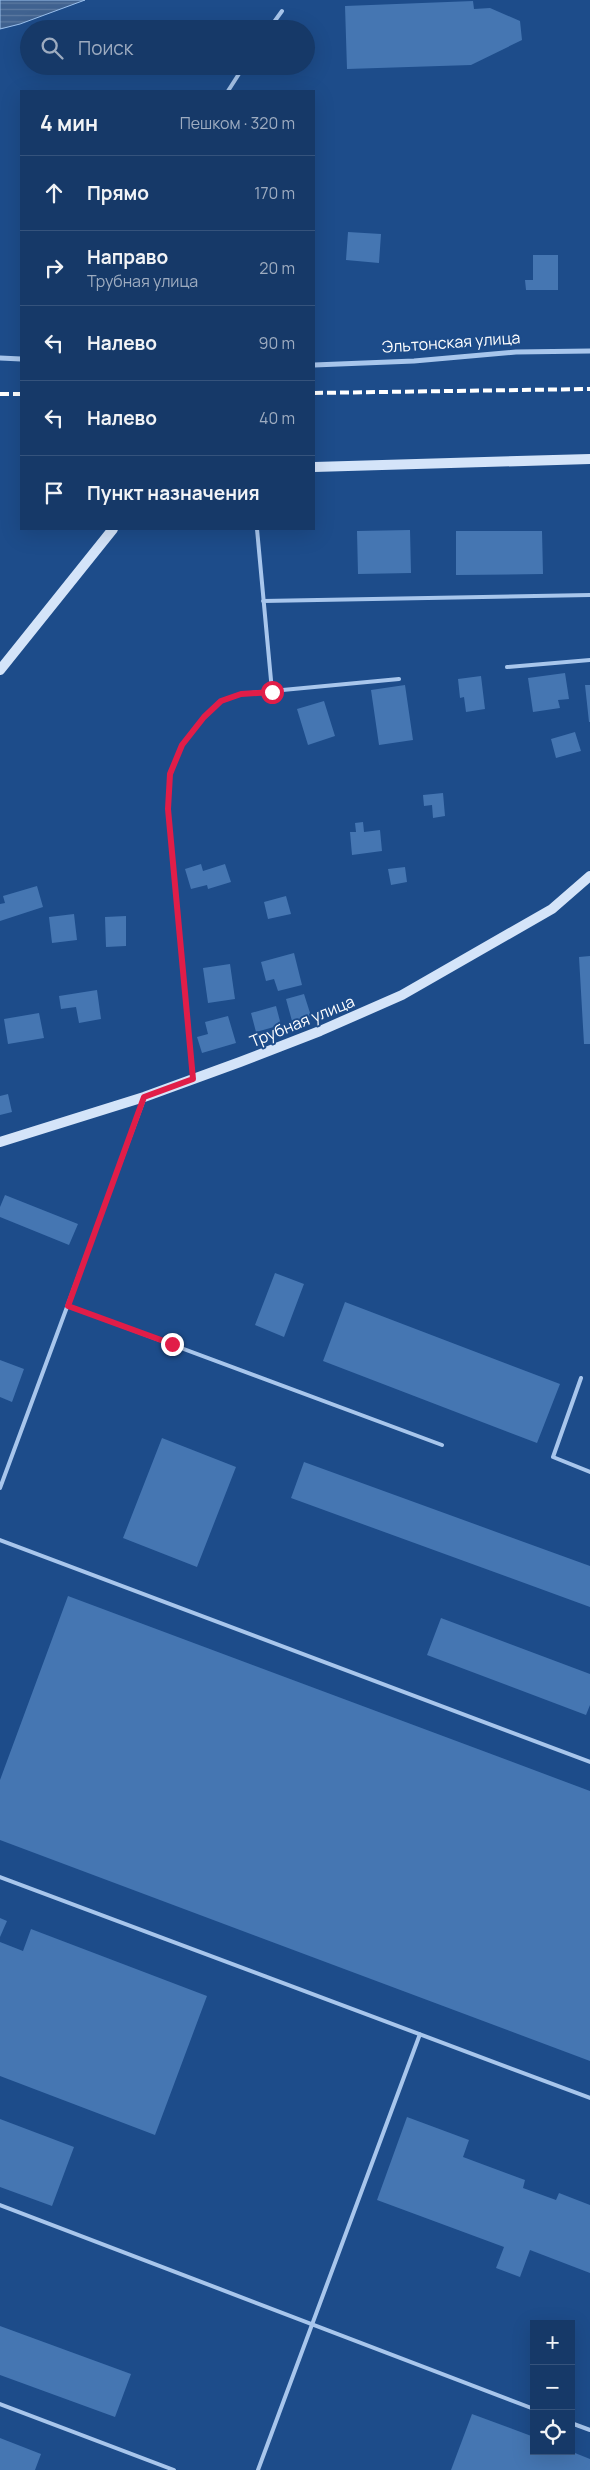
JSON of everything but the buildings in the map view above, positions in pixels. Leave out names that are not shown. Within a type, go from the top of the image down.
[{"type":"main road","points":[[315,467],[590,459]]},
{"type":"main road","points":[[0,670],[112,530]]},
{"type":"main road","name":"Трубная улица","points":[[0,1142],[144,1097],[320,1031],[402,995],[552,909],[590,876]]},
{"type":"street","name":"Эльтонская улица","points":[[315,365],[414,361],[516,352],[590,351]]},
{"type":"street","points":[[0,358],[20,359]]},
{"type":"lane","points":[[276,20],[282,10]]},
{"type":"lane","points":[[229,90],[238,75]]},
{"type":"lane","points":[[257,530],[272,692]]},
{"type":"lane","points":[[263,601],[590,595]]},
{"type":"lane","points":[[507,667],[590,660]]},
{"type":"lane","points":[[193,1079],[168,809],[170,774],[182,745],[221,701],[241,694],[399,679]]},
{"type":"lane","points":[[0,1488],[144,1097]]},
{"type":"lane","points":[[68,1306],[442,1445]]},
{"type":"lane","points":[[581,1378],[552,1457],[590,1472]]},
{"type":"lane","points":[[0,1540],[590,1762]]},
{"type":"lane","points":[[0,1877],[590,2098]]},
{"type":"lane","points":[[258,2470],[420,2034]]},
{"type":"lane","points":[[0,2205],[530,2407]]},
{"type":"lane","points":[[0,2404],[174,2470]]},
{"type":"lane","points":[[575,2424],[590,2430]]},
{"type":"water","points":[[0,0],[85,0],[31,20],[20,20],[20,24],[0,29]]},
{"type":"railway","points":[[315,393],[590,389]]},
{"type":"railway","points":[[0,394],[20,394]]},
{"type":"route","points":[[172,1344],[68,1306],[144,1097],[193,1079],[168,809],[170,774],[182,745],[204,717],[221,701],[241,694],[272,692]]}]
